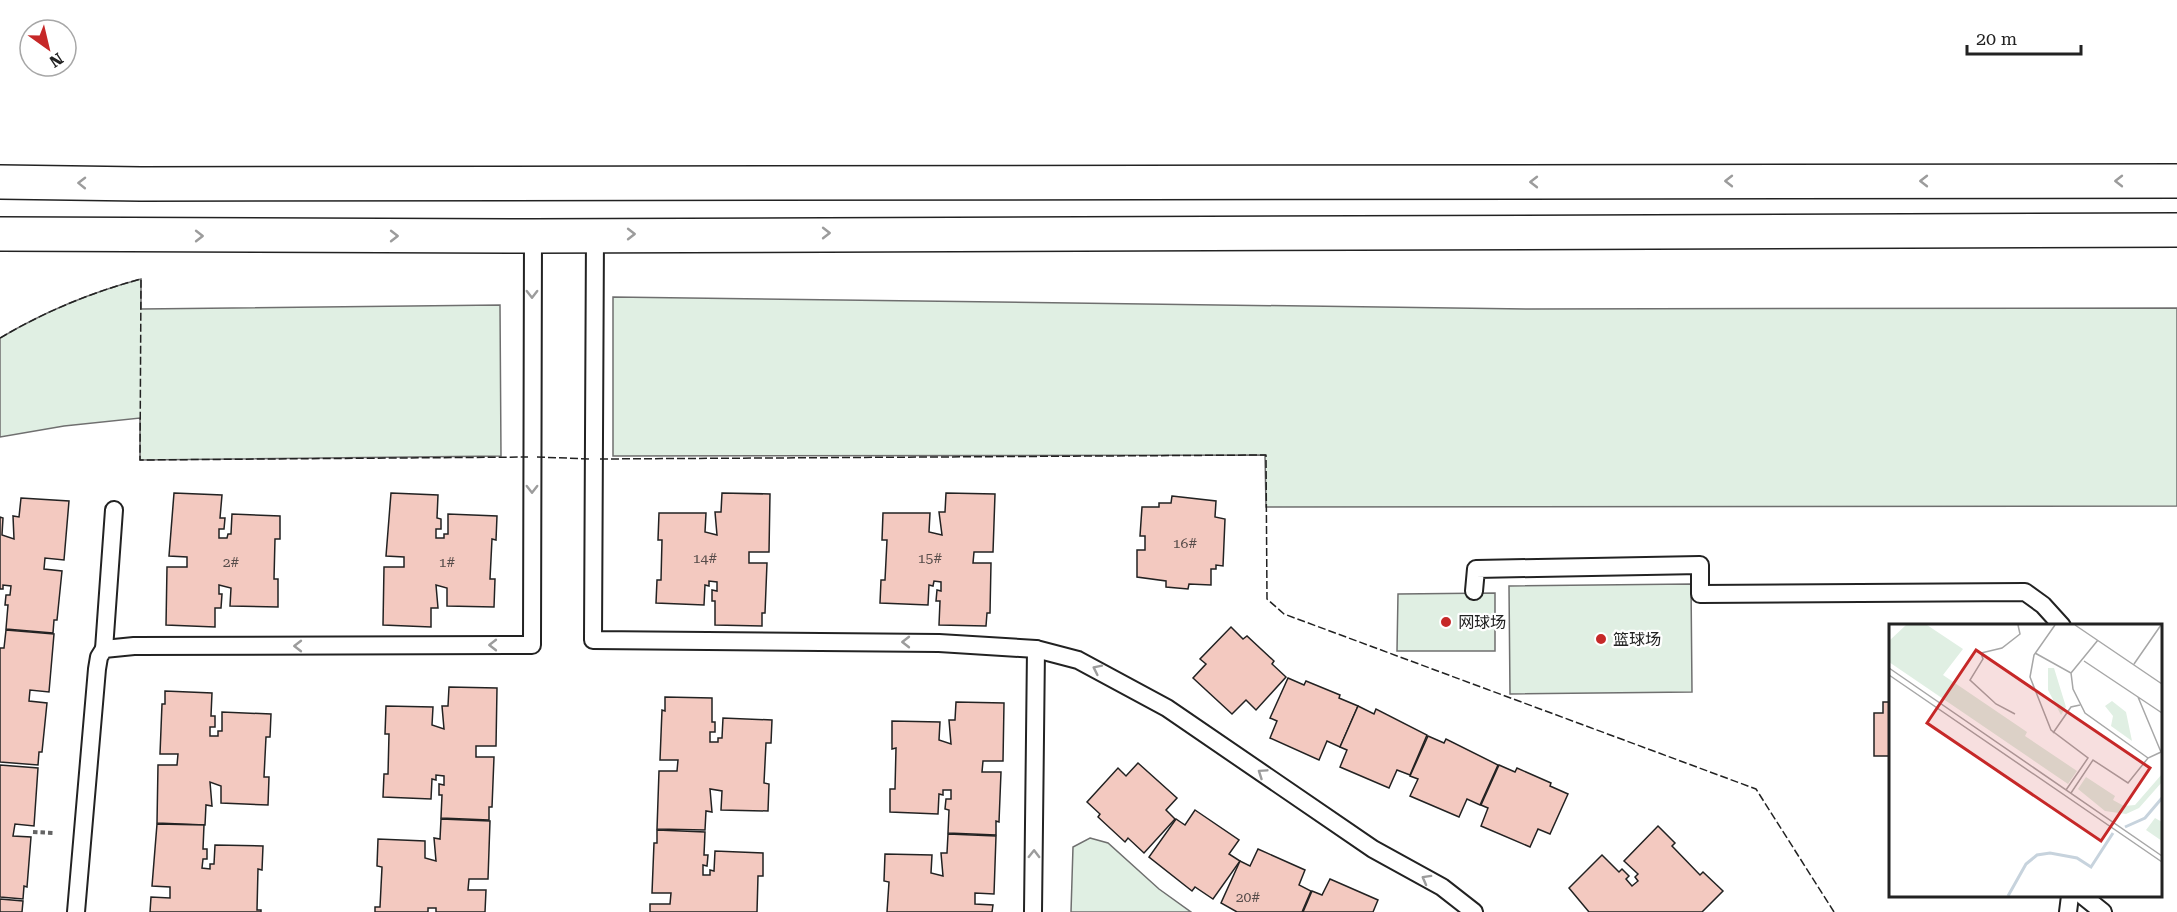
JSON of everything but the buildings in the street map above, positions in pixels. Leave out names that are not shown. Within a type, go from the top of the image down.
[{"type":"highway","points":[[0,182],[141,184],[2177,181]]},
{"type":"highway","points":[[0,234],[533,236],[2177,230]]},
{"type":"lane","points":[[595,234],[593,640],[939,643],[1036,649],[1078,660],[1167,708],[1373,849],[1442,887],[1474,912]]},
{"type":"lane","points":[[104,650],[134,646],[532,645],[533,236]]},
{"type":"lane","points":[[76,912],[97,669],[99,657],[104,650],[114,510]]},
{"type":"lane","points":[[1474,591],[1476,569],[1700,565],[1700,594],[2025,592],[2043,605],[2060,624]]},
{"type":"lane","points":[[1033,912],[1036,649]]},
{"type":"lane","points":[[2068,912],[2070,897]]},
{"type":"lane","points":[[2084,897],[2103,912]]},
{"type":"green space","points":[[141,279],[141,309],[500,305],[501,456],[140,460],[140,418],[64,426],[0,437],[0,338],[69,304]]},
{"type":"green space","points":[[613,297],[1529,309],[2177,308],[2177,506],[1266,507],[1265,455],[613,456]]},
{"type":"green space","name":"篮球场","points":[[1691,584],[1692,692],[1510,694],[1509,586]]},
{"type":"green space","name":"网球场","points":[[1495,593],[1495,651],[1397,651],[1398,594]]},
{"type":"green space","points":[[1090,838],[1108,843],[1159,889],[1191,912],[1071,912],[1073,847]]},
{"type":"fence","points":[[0,338],[69,304],[141,279],[140,460],[528,457]]},
{"type":"fence","points":[[600,459],[1266,455],[1267,599],[1284,614],[1756,789],[1834,912]]},
{"type":"fence","points":[[537,457],[591,459]]},
{"type":"place","name":"网球场","points":[[1446,622]]},
{"type":"place","name":"篮球场","points":[[1601,639]]}]
